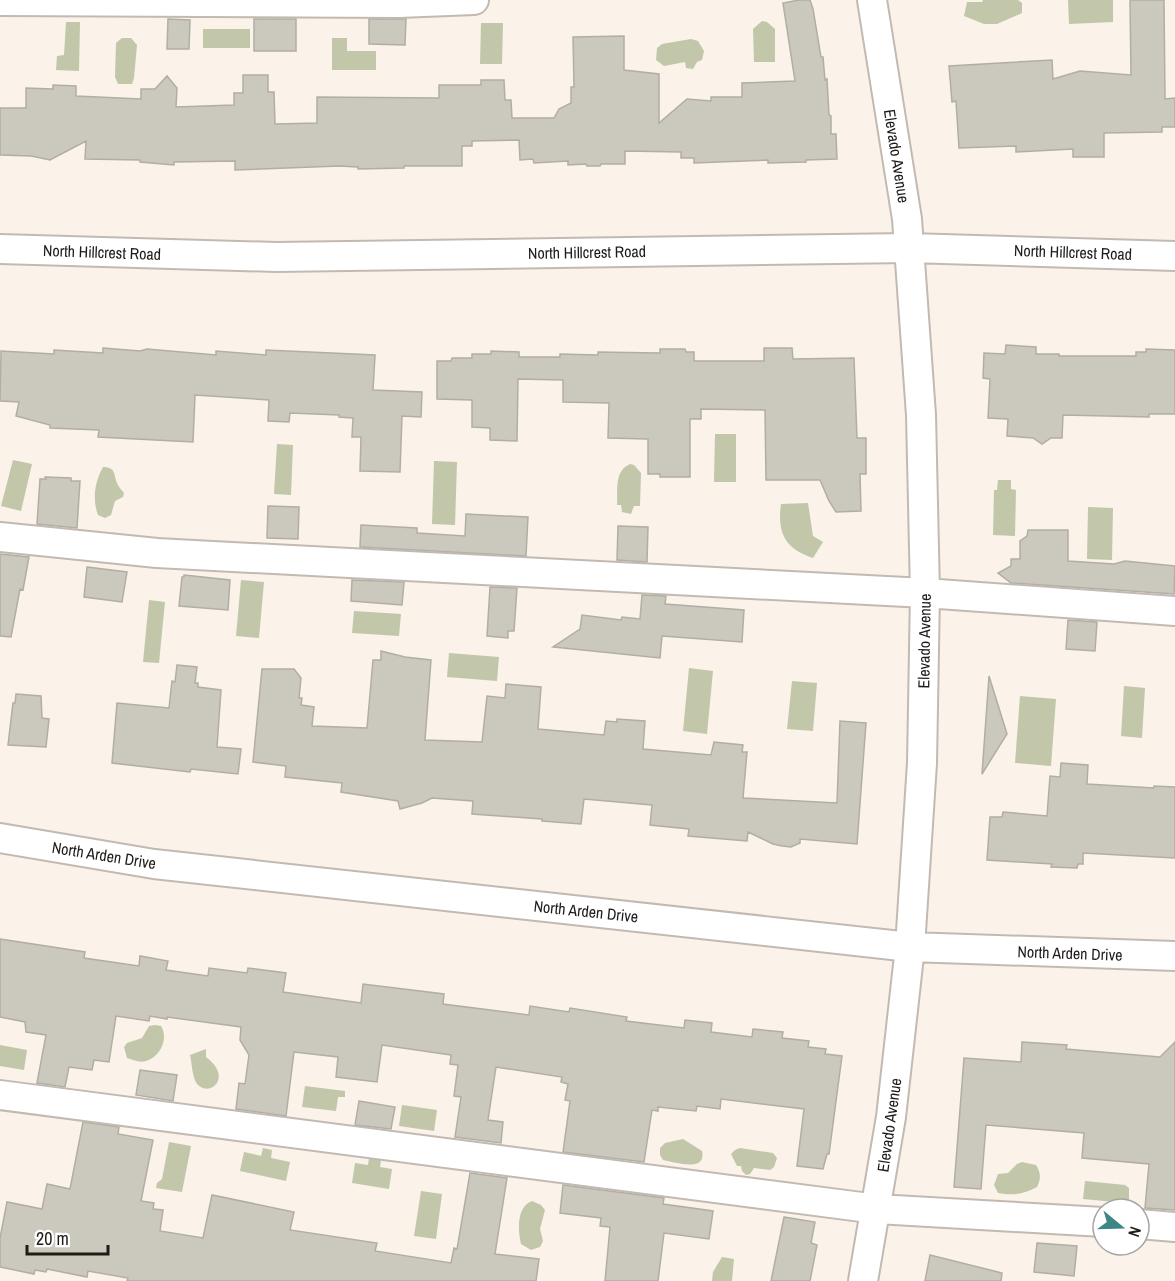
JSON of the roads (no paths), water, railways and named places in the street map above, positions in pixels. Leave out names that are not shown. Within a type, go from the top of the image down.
[{"type":"street","points":[[0,1],[398,3],[474,0]]},
{"type":"street","name":"Elevado Avenue","points":[[863,1281],[893,1106],[910,947],[922,763],[925,593],[921,415],[907,219],[872,0]]},
{"type":"street","name":"North Hillcrest Road","points":[[0,249],[276,257],[909,248],[1175,256]]},
{"type":"street","points":[[0,537],[157,553],[925,593],[1175,611]]},
{"type":"street","name":"North Arden Drive","points":[[0,838],[154,864],[910,947],[1175,956]]},
{"type":"street","points":[[0,1095],[877,1209],[1091,1221]]},
{"type":"street","points":[[1151,1225],[1175,1227]]}]
